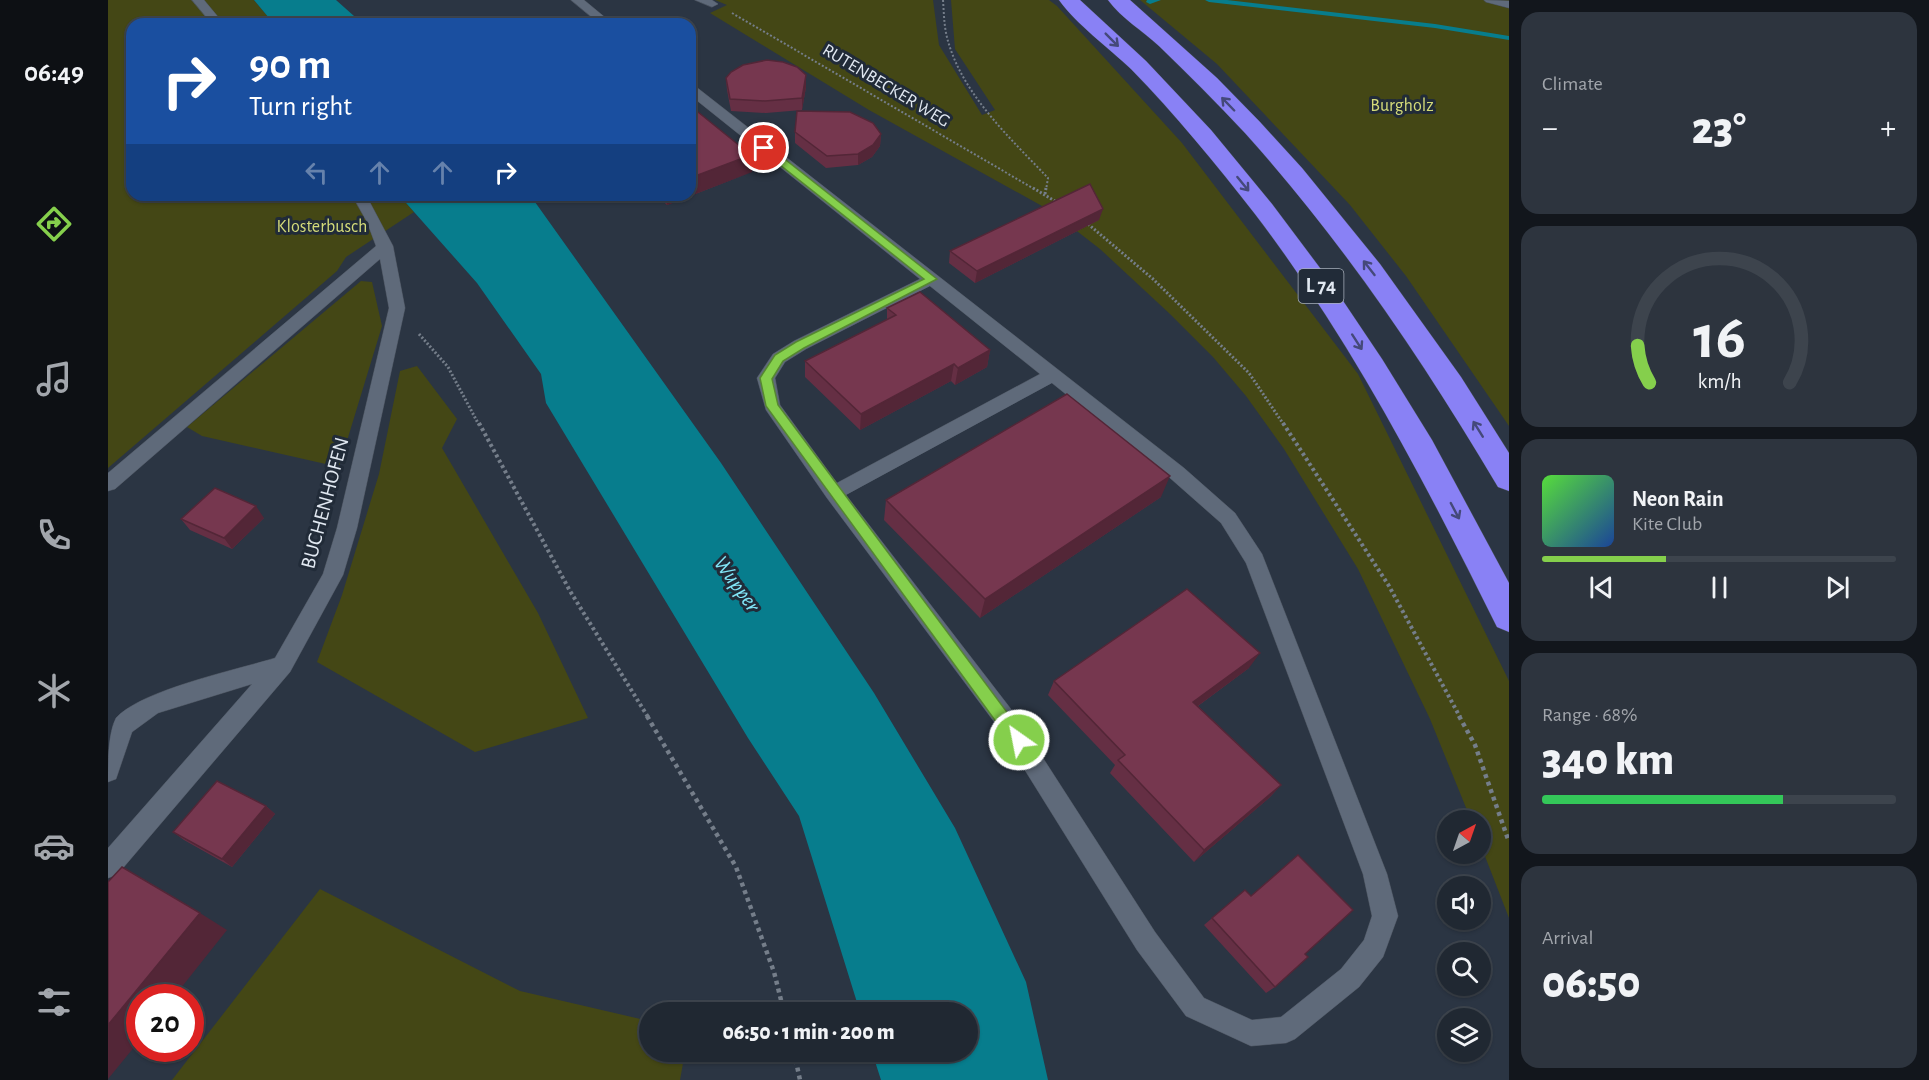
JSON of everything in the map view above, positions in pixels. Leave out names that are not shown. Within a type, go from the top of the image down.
[{"type":"highway","name":"L 74","points":[[1069,0],[1146,73],[1217,152],[1316,278],[1376,371],[1440,482],[1509,617]]},
{"type":"highway","name":"L 74","points":[[1118,0],[1193,68],[1269,147],[1322,208],[1377,278],[1443,371],[1509,479]]},
{"type":"lane","points":[[198,0],[213,18]]},
{"type":"lane","points":[[577,0],[600,18]]},
{"type":"lane","points":[[1490,0],[1509,5]]},
{"type":"lane","points":[[696,94],[932,279],[1177,473],[1228,518],[1255,560],[1375,874],[1385,916],[1374,948],[1350,978],[1286,1030],[1251,1034],[1195,1007],[1146,941],[1006,720],[834,493],[772,406],[766,378],[779,358],[800,345],[932,279]]},
{"type":"lane","name":"BUCHENHOFEN","points":[[108,866],[282,665],[333,575],[350,517],[397,308],[393,274],[385,246],[362,201]]},
{"type":"lane","points":[[108,484],[385,246]]},
{"type":"lane","points":[[834,493],[1053,375]]},
{"type":"lane","points":[[108,771],[123,726],[151,705],[282,665]]},
{"type":"path","points":[[943,0],[948,42],[957,66],[999,126],[1048,178],[1045,194]]},
{"type":"path","name":"RUTENBECKER WEG","points":[[706,2],[779,38],[1069,209]]},
{"type":"path","points":[[1085,221],[1153,279],[1249,373],[1389,586],[1475,745],[1509,842]]},
{"type":"path","points":[[397,308],[448,367],[570,591],[679,767],[736,867],[774,972],[782,1002]]},
{"type":"path","points":[[796,1062],[800,1080]]},
{"type":"green space","name":"Klosterbusch","points":[[108,0],[254,0],[269,18],[126,18],[126,201],[404,201],[414,212],[346,257],[337,271],[108,468]]},
{"type":"green space","points":[[715,0],[933,0],[939,45],[982,115],[995,110],[955,49],[951,0],[1049,0],[1182,143],[1358,374],[1509,681],[1509,918],[1488,864],[1491,864],[1491,810],[1467,810],[1430,719],[1358,569],[1284,449],[1246,396],[1213,357],[1100,249],[1051,211],[869,110],[710,13],[727,5]]},
{"type":"green space","name":"Burgholz","points":[[1140,0],[1509,0],[1509,426],[1406,276],[1350,205],[1217,64]]},
{"type":"green space","points":[[361,281],[372,282],[382,326],[339,467],[202,436],[187,427]]},
{"type":"green space","points":[[417,366],[457,419],[442,448],[538,613],[588,718],[475,752],[317,662],[342,595],[379,474],[400,371]]},
{"type":"green space","points":[[320,889],[520,991],[639,1019],[639,1062],[683,1062],[680,1080],[172,1080],[186,1062],[204,1062],[204,1039]]},
{"type":"water","points":[[254,0],[336,0],[356,18],[269,18]]},
{"type":"water","name":"Wupper","points":[[404,201],[534,201],[721,463],[874,693],[955,828],[1026,982],[1048,1080],[881,1080],[875,1062],[978,1062],[978,1002],[857,1002],[799,816],[748,738],[546,403],[541,374],[477,283]]},
{"type":"building","points":[[767,60],[797,67],[806,75],[802,98],[765,101],[730,99],[726,78],[731,72],[743,65]]},
{"type":"building","points":[[696,110],[751,155],[696,176]]},
{"type":"building","points":[[797,111],[850,112],[873,123],[881,134],[873,145],[858,154],[827,156],[795,132]]},
{"type":"building","points":[[1090,184],[1103,209],[977,271],[950,251]]},
{"type":"building","points":[[920,292],[990,350],[958,368],[954,364],[861,414],[805,361],[896,315],[887,308]]},
{"type":"building","points":[[1067,394],[1170,476],[985,599],[886,500]]},
{"type":"building","points":[[215,488],[256,506],[224,538],[181,519]]},
{"type":"building","points":[[1187,589],[1260,653],[1193,702],[1281,785],[1204,850],[1118,760],[1125,755],[1054,681]]},
{"type":"building","points":[[217,781],[266,806],[222,859],[173,832]]},
{"type":"building","points":[[1298,855],[1353,910],[1305,954],[1308,957],[1275,987],[1212,918],[1245,890],[1251,896]]},
{"type":"building","points":[[122,867],[200,913],[142,984],[126,984],[126,1003],[108,1025],[108,882]]},
{"type":"waterway","points":[[1150,2],[1157,0]]},
{"type":"waterway","points":[[1209,0],[1435,26],[1509,38]]},
{"type":"route","points":[[764,148],[932,279],[800,345],[779,358],[766,378],[772,406],[834,493],[1019,740]]}]
